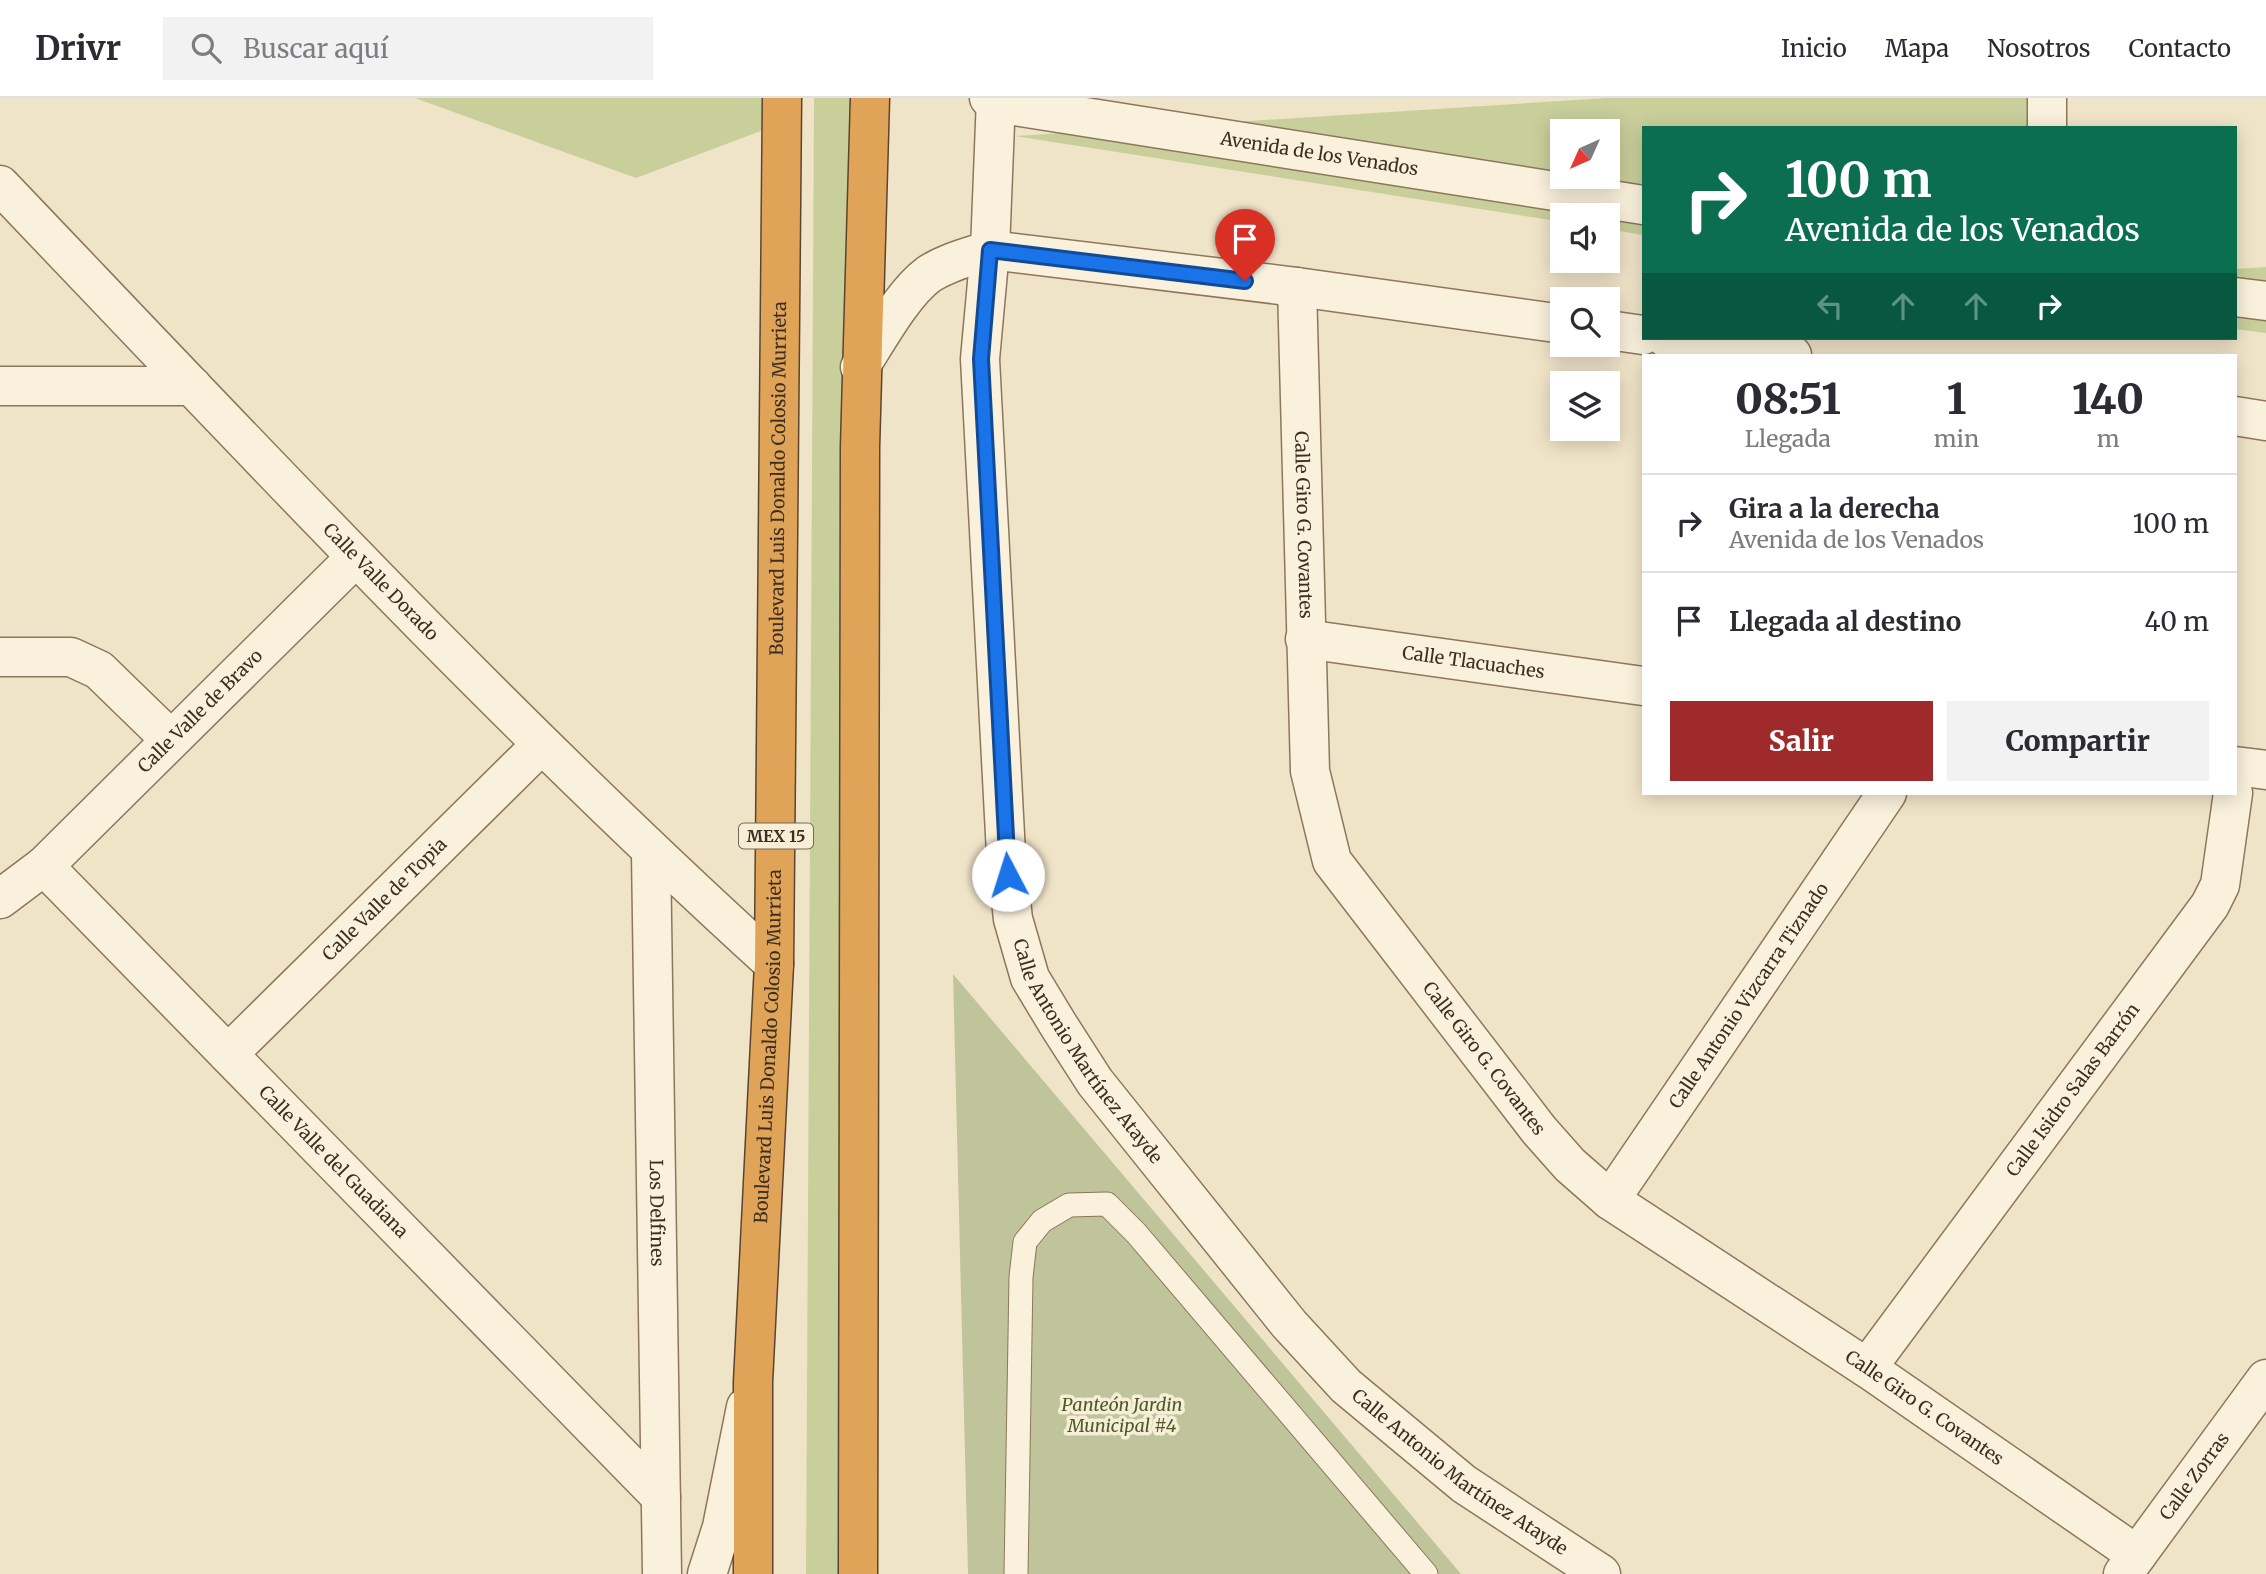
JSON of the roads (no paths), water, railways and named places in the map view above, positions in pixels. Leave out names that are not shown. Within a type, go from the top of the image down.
[{"type":"highway","name":"Boulevard Luis Donaldo Colosio Murrieta","points":[[752,1574],[753,1382],[774,964],[782,98]]},
{"type":"highway","points":[[858,1574],[860,367],[870,98]]},
{"type":"street","points":[[2047,98],[2047,126]]},
{"type":"street","name":"Avenida de los Venados","points":[[994,100],[1642,205]]},
{"type":"street","name":"Calle Antonio Martínez Atayde","points":[[994,100],[990,250],[981,359],[1006,854],[1013,919],[1030,978],[1095,1082],[1289,1324],[1346,1386],[1464,1484],[1601,1574]]},
{"type":"street","name":"Calle Valle Dorado","points":[[0,185],[356,557],[541,745],[651,853],[774,964]]},
{"type":"street","points":[[860,367],[894,315],[927,276],[951,262],[990,250],[1297,287],[1550,322]]},
{"type":"street","name":"Calle Giro G. Covantes","points":[[1297,287],[1310,771],[1332,861],[1539,1130],[1570,1165],[1610,1200],[1867,1368],[2130,1564]]},
{"type":"street","points":[[2237,297],[2266,301]]},
{"type":"street","points":[[1620,332],[1642,335]]},
{"type":"street","points":[[1680,340],[1785,354]]},
{"type":"street","points":[[0,386],[192,386]]},
{"type":"street","points":[[2237,416],[2266,421]]},
{"type":"street","name":"Calle Valle de Bravo","points":[[44,866],[169,738],[356,557]]},
{"type":"street","name":"Calle Tlacuaches","points":[[1305,639],[1642,686]]},
{"type":"street","points":[[0,657],[71,657],[100,670],[169,738]]},
{"type":"street","name":"Calle Valle de Topia","points":[[228,1054],[541,745]]},
{"type":"street","name":"Calle Isidro Salas Barrón","points":[[1867,1368],[2210,905],[2220,885],[2241,776]]},
{"type":"street","name":"Calle Antonio Vizcarra Tiznado","points":[[1610,1200],[1886,795]]},
{"type":"street","name":"Los Delfines","points":[[651,853],[662,1574]]},
{"type":"street","points":[[0,899],[44,866]]},
{"type":"street","name":"Calle Valle del Guadiana","points":[[44,866],[661,1497]]},
{"type":"street","name":"Calle Zorras","points":[[2130,1564],[2266,1379]]},
{"type":"street","points":[[707,1574],[722,1527],[734,1456],[753,1382]]},
{"type":"lane","points":[[1016,1574],[1021,1277],[1026,1242],[1042,1221],[1069,1205],[1107,1205],[1136,1233],[1426,1574]]},
{"type":"park label","name":"Panteón Jardin Municipal #4","points":[[1122,1415]]}]
